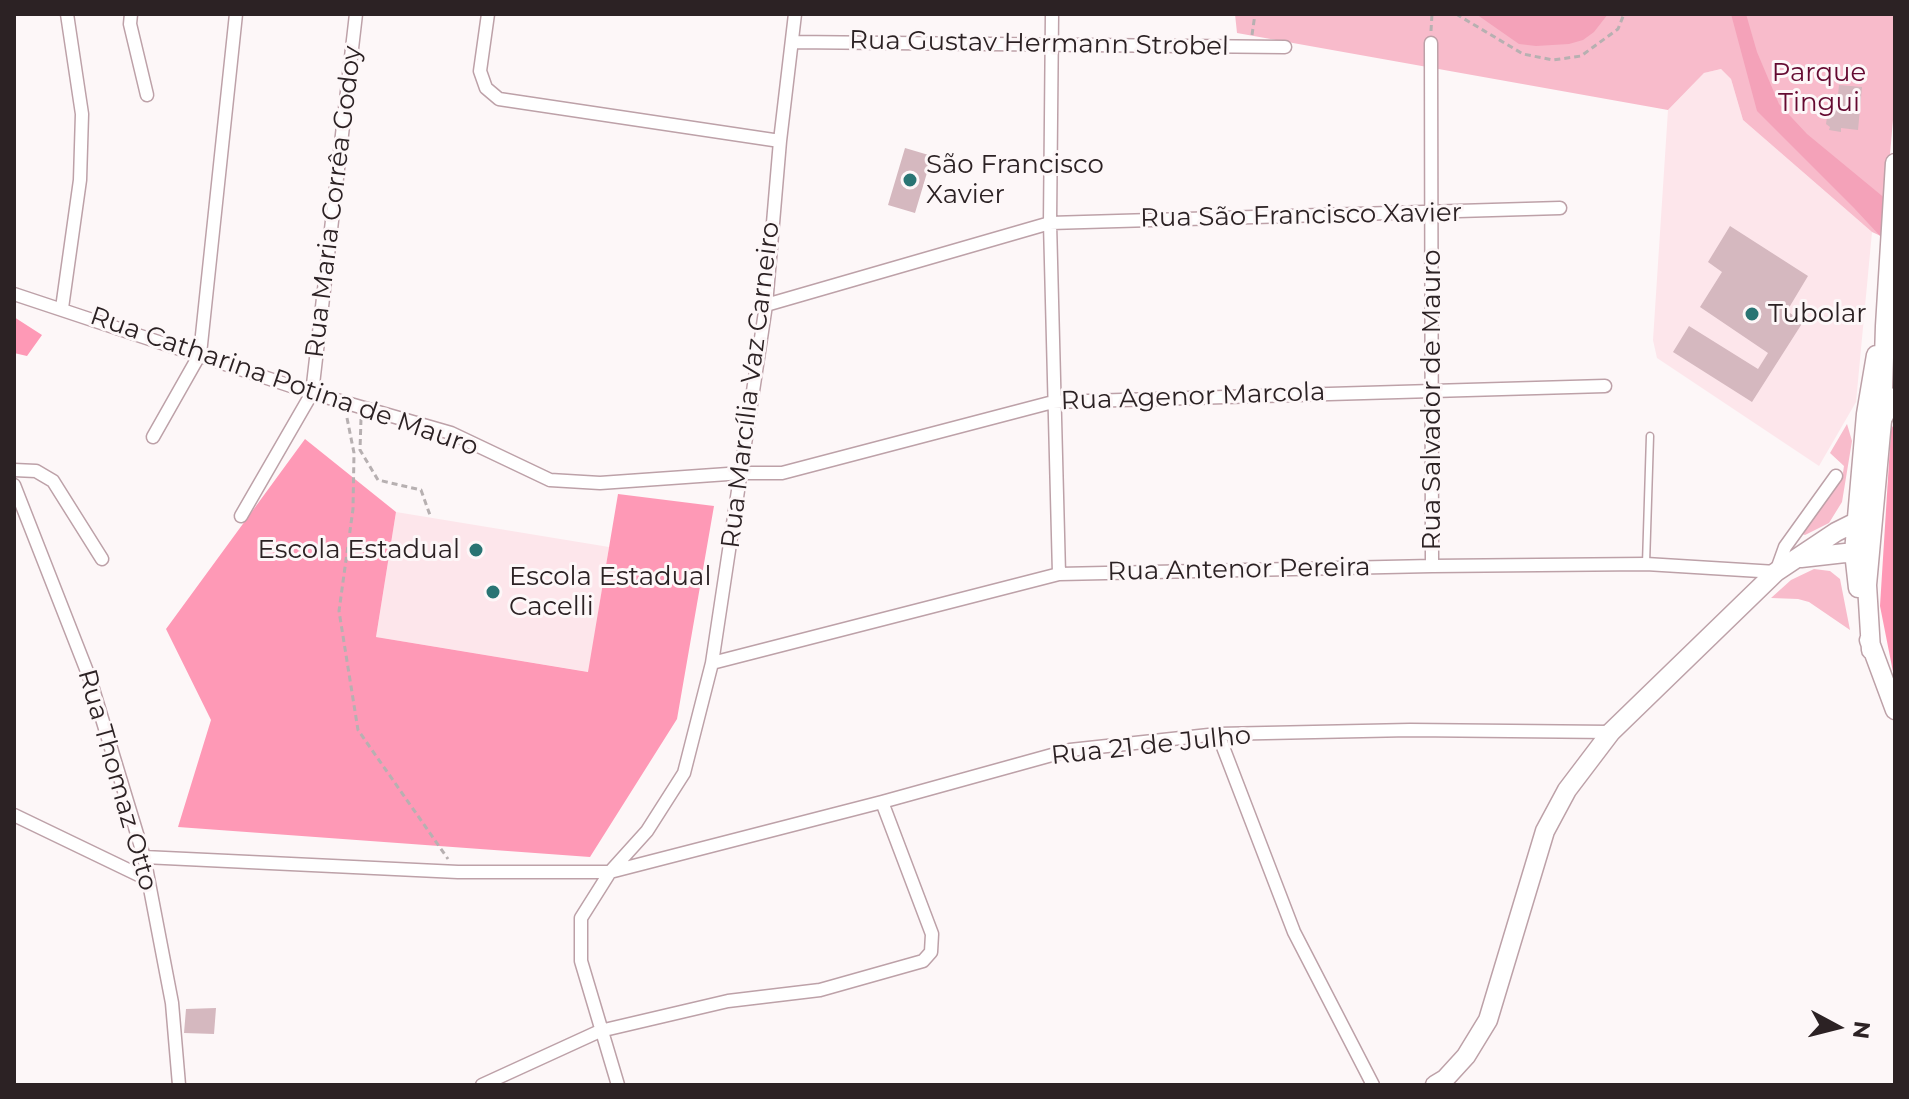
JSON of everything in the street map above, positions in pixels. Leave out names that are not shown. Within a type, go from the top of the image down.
[{"type":"main road","points":[[1864,522],[1882,421],[1890,326],[1887,298],[1895,163]]},
{"type":"main road","points":[[1890,326],[1875,360],[1866,414],[1859,601],[1871,650],[1895,710]]},
{"type":"main road","points":[[1435,1085],[1445,1079],[1466,1056],[1488,1020],[1545,831],[1567,790],[1611,732],[1776,572],[1836,532],[1864,522]]},
{"type":"main road","points":[[1798,558],[1862,547]]},
{"type":"street","points":[[62,308],[80,180],[82,114],[67,14]]},
{"type":"street","points":[[131,14],[130,24],[147,95]]},
{"type":"street","points":[[153,437],[200,354],[236,14]]},
{"type":"street","name":"Rua Maria Corrêa Godoy","points":[[241,516],[312,393],[356,14]]},
{"type":"street","points":[[488,14],[480,71],[486,88],[499,99],[780,141]]},
{"type":"street","name":"Rua Marcília Vaz Carneiro","points":[[618,1085],[581,961],[581,918],[610,872],[647,831],[684,773],[712,663],[766,305],[795,14]]},
{"type":"street","points":[[1052,14],[1050,223],[1059,574]]},
{"type":"street","name":"Rua Gustav Hermann Strobel","points":[[792,42],[1285,47]]},
{"type":"street","name":"Rua Salvador de Mauro","points":[[1431,43],[1432,566]]},
{"type":"street","name":"Rua São Francisco Xavier","points":[[766,305],[1050,223],[1560,208]]},
{"type":"street","name":"Rua Catharina Potina de Mauro","points":[[14,294],[312,393],[451,433],[550,480],[600,483],[742,473]]},
{"type":"street","name":"Rua Agenor Marcola","points":[[742,473],[782,473],[1053,402],[1605,386]]},
{"type":"street","points":[[1882,421],[1895,396]]},
{"type":"street","points":[[14,470],[36,471],[53,481],[102,559]]},
{"type":"street","points":[[1776,572],[1785,547],[1836,476]]},
{"type":"street","name":"Rua Thomaz Otto","points":[[14,485],[90,679],[144,857],[172,1003],[179,1085]]},
{"type":"street","name":"Rua Antenor Pereira","points":[[712,663],[1059,574],[1646,564],[1776,572]]},
{"type":"street","name":"Rua 21 de Julho","points":[[610,872],[1070,750],[1218,734],[1410,730],[1611,732]]},
{"type":"street","points":[[1218,734],[1294,932],[1373,1085]]},
{"type":"street","points":[[482,1085],[600,1031],[728,1001],[820,990],[923,961],[931,952],[932,934],[882,802]]},
{"type":"street","points":[[20,818],[147,879]]},
{"type":"street","points":[[144,857],[458,872],[610,872]]},
{"type":"lane","points":[[1646,564],[1650,436]]},
{"type":"path","points":[[1250,47],[1255,14]]},
{"type":"path","points":[[1456,14],[1523,54],[1553,60],[1581,56],[1618,29],[1624,14]]},
{"type":"path","points":[[361,407],[360,450],[378,480],[421,490],[431,518]]},
{"type":"path","points":[[347,417],[354,453],[353,509],[339,611],[358,730],[458,872]]},
{"type":"shaded area","points":[[1476,14],[1608,14],[1583,40],[1536,46],[1519,44]]},
{"type":"shaded area","points":[[1731,14],[1746,14],[1757,52],[1779,104],[1807,134],[1887,200],[1895,252],[1757,111]]},
{"type":"shaded area","points":[[1721,69],[1731,79],[1743,120],[1872,232],[1856,402],[1819,466],[1657,358],[1653,340],[1668,110],[1704,73]]},
{"type":"shaded area","points":[[14,317],[42,335],[27,356],[14,353]]},
{"type":"shaded area","points":[[1895,421],[1895,682],[1880,606],[1891,430]]},
{"type":"shaded area","points":[[305,439],[396,512],[376,637],[588,672],[618,494],[714,506],[677,719],[590,857],[178,827],[211,720],[166,629]]},
{"type":"shaded area","name":"Escola Estadual Cacelli","points":[[396,512],[609,547],[589,672],[376,637]]},
{"type":"green space","name":"Parque Tingui","points":[[1235,14],[1895,14],[1895,96],[1883,237],[1872,232],[1743,120],[1731,79],[1721,69],[1704,73],[1668,110],[1237,33]]},
{"type":"green space","points":[[1847,424],[1852,441],[1842,502],[1829,523],[1802,534],[1842,479],[1844,466],[1830,453]]},
{"type":"green space","points":[[1814,569],[1830,571],[1840,579],[1850,630],[1809,602],[1771,598],[1791,580]]},
{"type":"building","points":[[1839,85],[1862,87],[1858,130],[1829,130],[1826,124],[1828,110],[1832,110],[1833,94],[1838,95]]},
{"type":"building","name":"São Francisco Xavier","points":[[905,148],[932,156],[915,213],[888,205]]},
{"type":"building","name":"Tubolar","points":[[1730,226],[1808,276],[1787,311],[1803,322],[1752,402],[1673,352],[1689,326],[1758,369],[1768,353],[1700,307],[1722,272],[1708,262]]},
{"type":"building","points":[[216,1008],[214,1034],[184,1033],[186,1009]]},
{"type":"place","name":"São Francisco Xavier","points":[[910,180]]},
{"type":"place","name":"Tubolar","points":[[1752,314]]},
{"type":"place","name":"Escola Estadual","points":[[476,550]]},
{"type":"place","name":"Escola Estadual Cacelli","points":[[493,592]]}]
